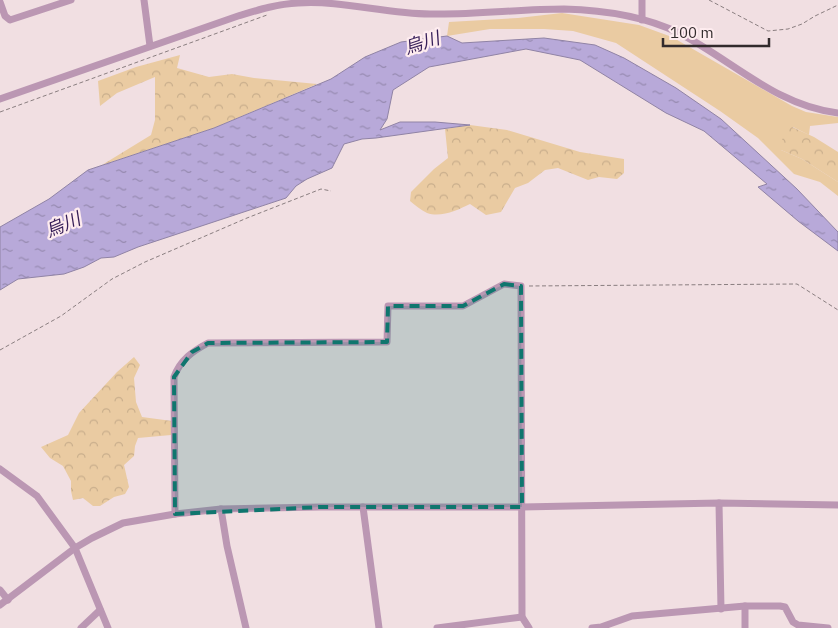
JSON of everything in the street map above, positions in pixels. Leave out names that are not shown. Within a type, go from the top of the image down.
[{"type":"street","points":[[0,2],[5,16],[10,20],[71,0]]},
{"type":"street","points":[[144,0],[150,46]]},
{"type":"street","points":[[642,0],[642,20]]},
{"type":"street","points":[[0,99],[238,16],[280,3],[298,3],[330,4],[403,13],[431,14],[564,9],[602,12],[642,20],[677,32],[780,95],[808,107],[838,113]]},
{"type":"street","points":[[175,514],[174,377],[177,367],[192,352],[208,343],[387,342],[388,306],[463,306],[504,284],[521,286],[522,616],[529,628]]},
{"type":"street","points":[[0,469],[37,496],[75,548],[108,628]]},
{"type":"street","points":[[719,503],[721,609]]},
{"type":"street","points":[[0,605],[75,548],[92,538],[123,523],[175,514],[221,509],[363,507],[522,507],[719,503],[838,505]]},
{"type":"street","points":[[363,507],[379,628]]},
{"type":"street","points":[[221,509],[227,546],[246,628]]},
{"type":"street","points":[[0,590],[8,600]]},
{"type":"street","points":[[745,606],[745,628]]},
{"type":"street","points":[[592,628],[601,627],[632,616],[745,606],[785,607],[798,625],[828,628]]},
{"type":"street","points":[[81,628],[100,610]]},
{"type":"street","points":[[437,628],[522,616]]},
{"type":"path","points":[[709,0],[768,31],[788,29],[802,24],[838,5]]},
{"type":"path","points":[[0,112],[266,16],[274,12],[280,3]]},
{"type":"path","points":[[0,350],[60,316],[112,279],[162,253],[321,189],[330,191]]},
{"type":"path","points":[[521,286],[797,284],[838,310]]},
{"type":"highlighted area","points":[[504,284],[521,286],[522,507],[320,507],[175,514],[174,377],[192,352],[208,343],[387,342],[388,306],[463,306]]},
{"type":"green space","points":[[562,13],[639,25],[672,37],[792,106],[806,112],[838,117],[838,123],[810,126],[809,135],[793,127],[781,150],[802,159],[838,182],[838,196],[820,182],[794,174],[758,138],[616,43],[573,31],[544,29],[490,29],[447,36],[449,22]]},
{"type":"green space","points":[[180,55],[177,68],[209,77],[232,74],[317,84],[214,128],[102,165],[151,135],[155,120],[155,77],[117,93],[100,106],[98,81],[136,67]]},
{"type":"green space","points":[[470,125],[507,130],[580,152],[624,159],[624,173],[617,179],[599,177],[588,180],[558,168],[545,170],[528,183],[515,188],[501,212],[486,215],[470,204],[444,214],[427,213],[410,201],[411,192],[448,158],[445,129]]},
{"type":"green space","points":[[792,127],[814,137],[838,152],[838,182],[802,159],[781,150],[780,143],[789,128]]},
{"type":"green space","points":[[134,357],[140,365],[134,378],[136,402],[142,417],[172,421],[171,435],[138,438],[134,456],[124,465],[129,487],[125,494],[114,497],[100,506],[93,506],[83,498],[73,500],[71,481],[63,466],[50,458],[41,447],[68,435],[79,413],[117,372]]},
{"type":"water","name":"烏川","points":[[447,36],[462,43],[544,38],[595,45],[624,58],[676,88],[721,119],[797,189],[838,232],[838,251],[798,221],[758,187],[767,184],[704,131],[666,113],[580,60],[526,49],[429,67],[393,90],[387,119],[380,130],[400,122],[470,125],[362,139],[344,144],[332,168],[296,186],[286,198],[138,247],[114,257],[101,258],[84,267],[64,274],[18,279],[0,290],[0,227],[49,199],[88,170],[214,128],[331,79],[365,57],[401,42]]}]
